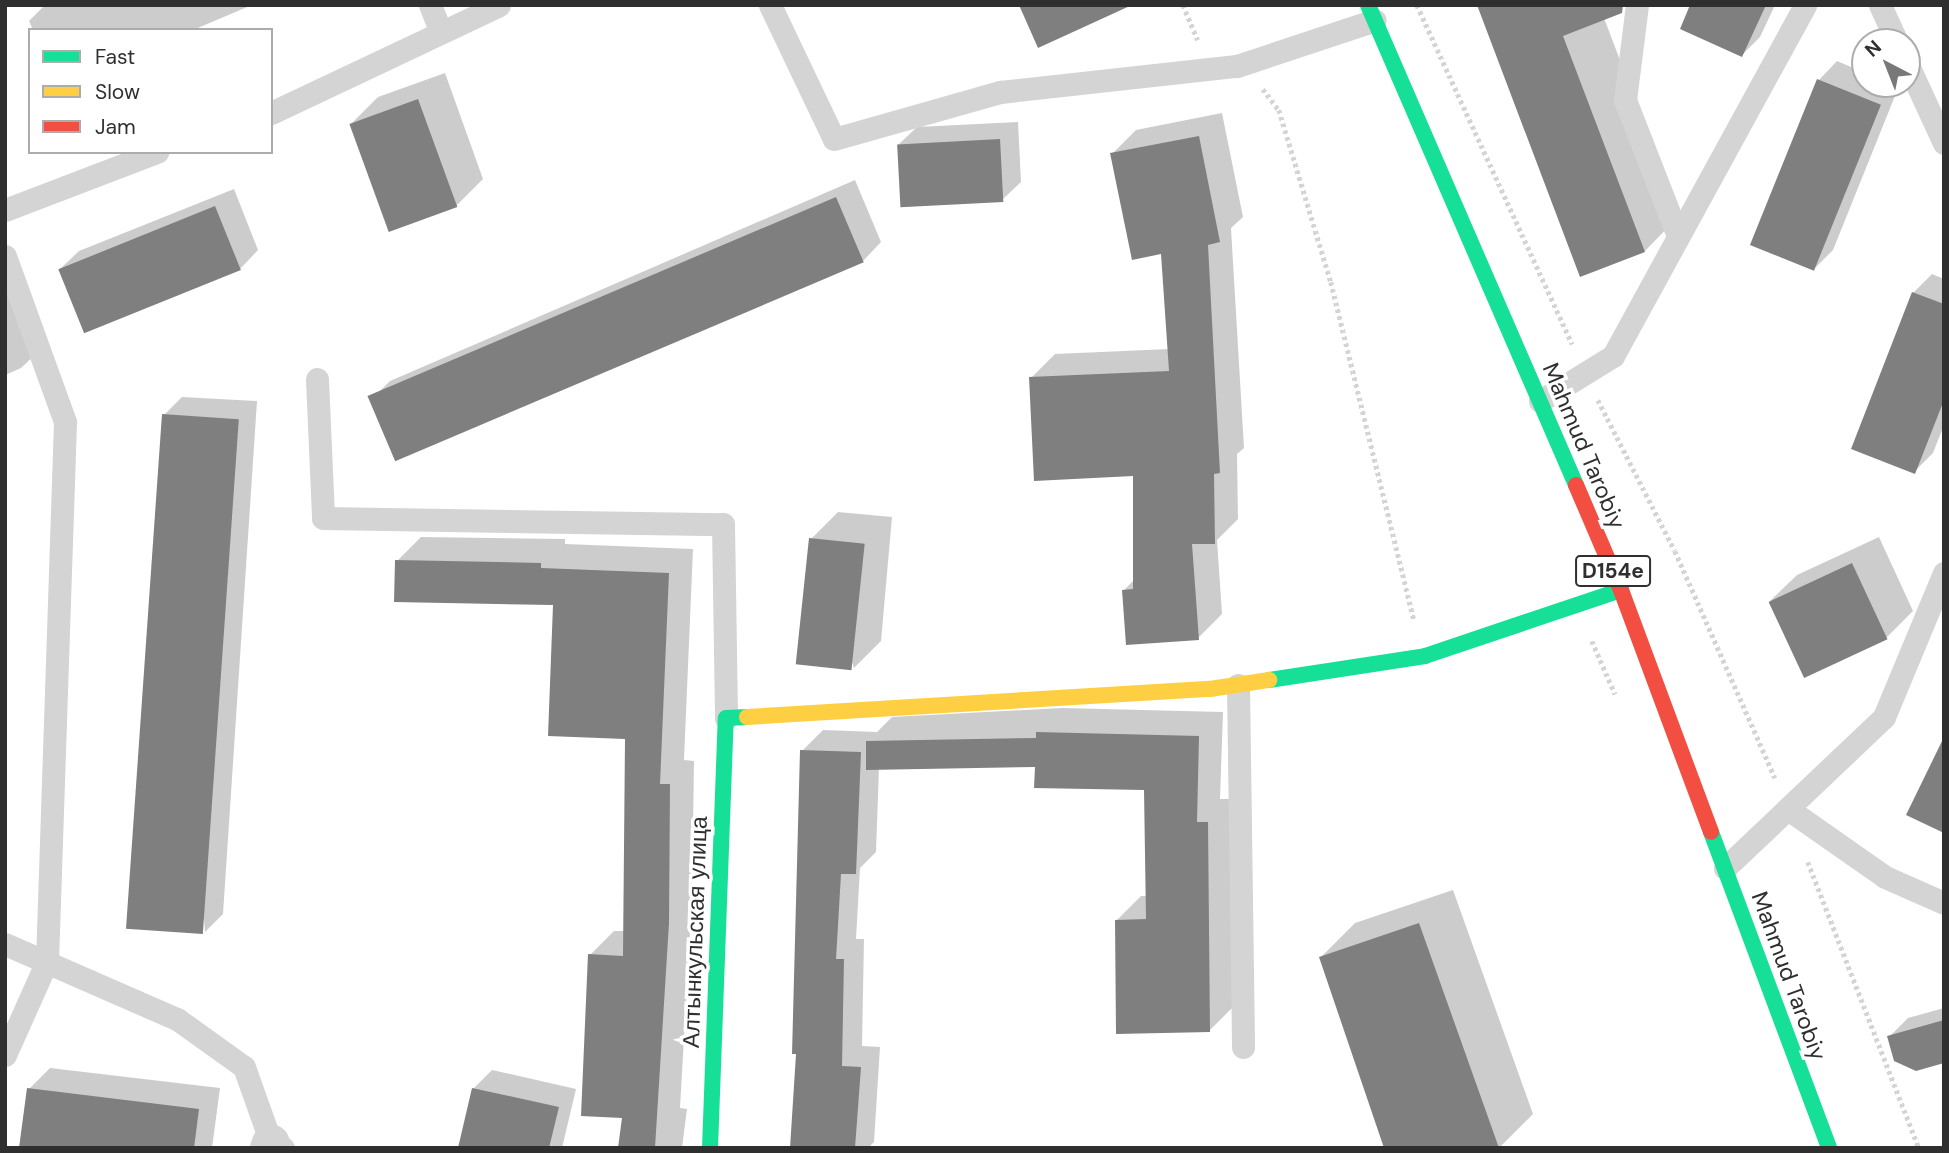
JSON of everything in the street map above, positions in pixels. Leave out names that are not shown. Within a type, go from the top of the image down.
[{"type":"street","name":"Mahmud Tarobiy","points":[[1371,13],[1621,590],[1829,1148]]},
{"type":"street","points":[[726,718],[1238,685],[1425,656],[1621,590]]},
{"type":"street","name":"Алтынкульская улица","points":[[710,1148],[726,718]]},
{"type":"lane","points":[[430,5],[441,32]]},
{"type":"lane","points":[[273,112],[499,5]]},
{"type":"lane","points":[[770,5],[834,139],[1000,92],[1220,69],[1371,13]]},
{"type":"lane","points":[[1637,5],[1625,100],[1678,236]]},
{"type":"lane","points":[[1540,401],[1613,356],[1805,5]]},
{"type":"lane","points":[[1881,5],[1891,28]]},
{"type":"lane","points":[[1921,93],[1944,143]]},
{"type":"lane","points":[[5,210],[152,154]]},
{"type":"lane","points":[[5,256],[65,422],[47,961],[5,1053]]},
{"type":"lane","points":[[317,379],[323,518],[723,524],[726,718]]},
{"type":"lane","points":[[1725,868],[1884,717],[1944,573]]},
{"type":"lane","points":[[1238,685],[1242,1047]]},
{"type":"lane","points":[[1788,809],[1885,877],[1944,903]]},
{"type":"lane","points":[[5,944],[177,1019],[244,1067],[274,1146]]},
{"type":"path","points":[[1183,5],[1207,62],[1265,90],[1279,110],[1331,282],[1398,567],[1425,656]]},
{"type":"path","points":[[1417,5],[1586,373],[1675,551],[1788,809],[1919,1148]]},
{"type":"building","points":[[1019,5],[1132,5],[1038,48]]},
{"type":"building","points":[[1477,5],[1623,5],[1622,13],[1563,36],[1645,252],[1580,277]]},
{"type":"building","points":[[1690,5],[1766,5],[1742,57],[1680,29]]},
{"type":"building","points":[[1817,79],[1851,93],[1851,98],[1864,98],[1881,105],[1814,271],[1750,245]]},
{"type":"building","points":[[418,99],[457,207],[389,232],[349,124]]},
{"type":"building","points":[[1199,136],[1220,242],[1208,245],[1220,473],[1214,474],[1215,544],[1192,544],[1199,640],[1126,645],[1122,590],[1133,589],[1133,476],[1034,481],[1029,377],[1169,371],[1161,254],[1132,260],[1110,153]]},
{"type":"building","points":[[1000,139],[1003,202],[900,207],[897,144]]},
{"type":"building","points":[[836,197],[864,262],[395,461],[367,396]]},
{"type":"building","points":[[215,206],[241,270],[84,333],[58,269]]},
{"type":"building","points":[[1912,292],[1944,304],[1944,400],[1915,474],[1851,449]]},
{"type":"building","points":[[162,414],[239,419],[203,934],[126,929]]},
{"type":"building","points":[[809,538],[865,544],[851,670],[796,664]]},
{"type":"building","points":[[395,560],[541,563],[541,568],[669,573],[660,784],[670,784],[669,923],[655,1148],[618,1148],[622,1118],[581,1116],[588,954],[623,956],[625,739],[548,736],[553,605],[394,602]]},
{"type":"building","points":[[1852,563],[1887,639],[1804,678],[1769,602]]},
{"type":"building","points":[[1036,732],[1199,736],[1197,822],[1208,822],[1210,1032],[1116,1034],[1115,920],[1146,919],[1144,790],[1034,788],[1035,767],[866,770],[866,741],[1036,738]]},
{"type":"building","points":[[1944,737],[1944,833],[1906,815]]},
{"type":"building","points":[[800,750],[861,752],[856,874],[841,874],[836,959],[844,959],[842,1066],[861,1067],[855,1148],[790,1148],[796,1054],[792,1054]]},
{"type":"building","points":[[1419,923],[1499,1148],[1384,1148],[1319,957]]},
{"type":"building","points":[[1944,1020],[1944,1063],[1916,1071],[1894,1061],[1887,1036]]},
{"type":"building","points":[[27,1088],[199,1109],[194,1148],[19,1148]]},
{"type":"building","points":[[472,1088],[559,1107],[549,1148],[458,1148]]},
{"type":"traffic: fast","points":[[1368,5],[1576,485]]},
{"type":"traffic: fast","points":[[1269,680],[1425,656],[1621,590]]},
{"type":"traffic: fast","points":[[710,1148],[726,718],[747,717]]},
{"type":"traffic: fast","points":[[1711,832],[1829,1148]]},
{"type":"traffic: slow","points":[[747,717],[1210,689],[1269,680]]},
{"type":"traffic: jam","points":[[1576,485],[1621,590],[1711,832]]}]
